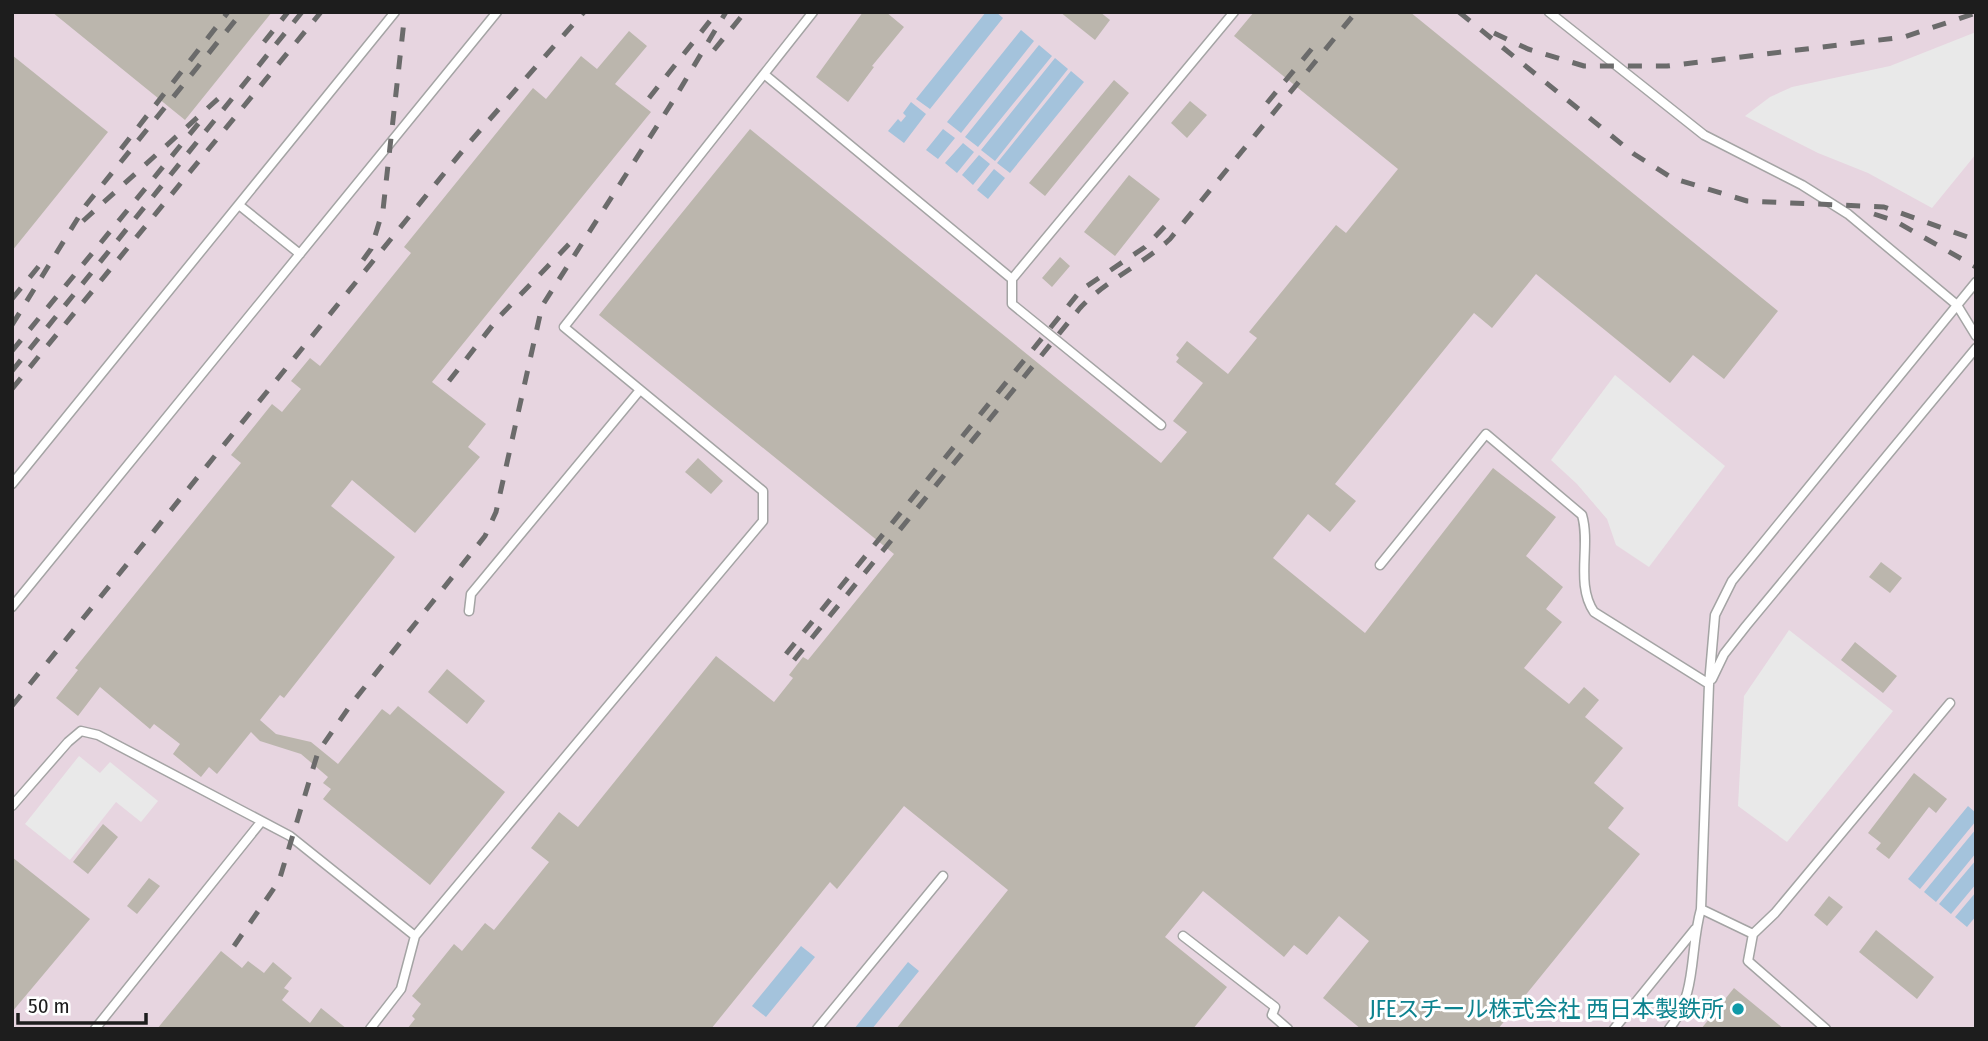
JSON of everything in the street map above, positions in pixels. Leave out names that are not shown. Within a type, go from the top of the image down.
[{"type":"lane","points":[[12,484],[395,12]]},
{"type":"lane","points":[[12,607],[497,12]]},
{"type":"lane","points":[[370,1029],[401,989],[415,936],[763,521],[763,491],[564,327],[813,12]]},
{"type":"lane","points":[[1161,425],[1012,304],[1013,279],[1234,12]]},
{"type":"lane","points":[[1549,12],[1704,135],[1802,185],[1848,214],[1957,305],[1976,336]]},
{"type":"lane","points":[[764,74],[1013,279]]},
{"type":"lane","points":[[239,205],[300,254]]},
{"type":"lane","points":[[1670,1029],[1690,992],[1695,929],[1701,909],[1709,684],[1715,615],[1732,581],[1976,282]]},
{"type":"lane","points":[[1709,684],[1724,654],[1746,626],[1976,348]]},
{"type":"lane","points":[[469,611],[471,594],[640,390]]},
{"type":"lane","points":[[1380,565],[1486,434],[1581,515],[1586,528],[1585,589],[1587,601],[1594,612],[1709,684]]},
{"type":"lane","points":[[1826,1029],[1748,961],[1753,934],[1775,913],[1950,703]]},
{"type":"lane","points":[[12,806],[68,742],[81,732],[98,735],[290,836],[415,936]]},
{"type":"lane","points":[[95,1029],[261,822]]},
{"type":"lane","points":[[817,1029],[943,876]]},
{"type":"lane","points":[[1701,909],[1753,934]]},
{"type":"lane","points":[[1614,1029],[1695,929]]},
{"type":"lane","points":[[1183,936],[1275,1007],[1272,1015],[1288,1029]]},
{"type":"shaded area","points":[[12,12],[1976,12],[1976,1029],[12,1029]]},
{"type":"shaded area","points":[[1976,32],[1976,154],[1932,208],[1868,173],[1818,153],[1745,116],[1770,97],[1792,87],[1890,66]]},
{"type":"shaded area","points":[[1615,375],[1725,466],[1649,567],[1616,545],[1607,519],[1577,484],[1551,460]]},
{"type":"shaded area","points":[[1789,630],[1893,711],[1787,842],[1738,806],[1744,696]]},
{"type":"shaded area","points":[[79,756],[100,773],[110,762],[158,801],[141,822],[116,802],[70,860],[25,824]]},
{"type":"water","points":[[986,12],[996,12],[1003,18],[930,109],[916,99]]},
{"type":"water","points":[[1021,30],[1034,41],[961,133],[947,122]]},
{"type":"water","points":[[1039,45],[1052,56],[978,147],[965,137]]},
{"type":"water","points":[[1055,58],[1068,69],[995,161],[981,150]]},
{"type":"water","points":[[1071,71],[1084,82],[1010,173],[997,163]]},
{"type":"water","points":[[911,102],[926,114],[904,143],[888,131],[898,119],[901,122],[906,116],[903,113]]},
{"type":"water","points":[[943,129],[955,138],[938,159],[926,150]]},
{"type":"water","points":[[963,143],[974,152],[957,173],[945,163]]},
{"type":"water","points":[[979,155],[990,164],[973,185],[962,175]]},
{"type":"water","points":[[994,169],[1005,178],[988,199],[977,190]]},
{"type":"water","points":[[1968,806],[1976,813],[1976,821],[1920,889],[1908,879]]},
{"type":"water","points":[[1976,829],[1976,853],[1936,902],[1924,892]]},
{"type":"water","points":[[1976,860],[1976,884],[1951,914],[1939,904]]},
{"type":"water","points":[[1976,892],[1976,916],[1967,927],[1955,917]]},
{"type":"water","points":[[801,946],[815,957],[766,1017],[752,1006]]},
{"type":"water","points":[[908,962],[919,971],[872,1029],[854,1029]]},
{"type":"building","points":[[52,12],[272,12],[185,120]]},
{"type":"building","points":[[863,12],[886,12],[904,27],[872,66],[874,67],[848,102],[816,77]]},
{"type":"building","points":[[1060,12],[1100,12],[1110,20],[1095,40]]},
{"type":"building","points":[[1254,12],[1410,12],[1778,311],[1724,379],[1693,355],[1670,383],[1536,274],[1492,328],[1474,313],[1335,484],[1356,501],[1330,532],[1308,514],[1273,558],[1365,633],[1493,468],[1556,517],[1526,556],[1563,587],[1546,609],[1562,622],[1524,668],[1569,704],[1584,687],[1599,700],[1585,717],[1623,748],[1594,783],[1624,808],[1608,828],[1640,854],[1498,1029],[1361,1029],[1323,998],[1369,941],[1339,916],[1307,955],[1294,945],[1284,957],[1203,891],[1165,937],[1227,987],[1193,1029],[896,1029],[1008,890],[904,806],[837,889],[830,882],[711,1029],[407,1029],[421,1004],[412,996],[454,944],[462,951],[485,923],[494,930],[549,862],[531,848],[559,812],[578,827],[716,656],[774,702],[793,678],[789,675],[803,657],[808,660],[894,554],[599,315],[750,129],[1161,463],[1187,432],[1173,421],[1203,383],[1176,362],[1179,358],[1176,355],[1187,341],[1228,374],[1257,338],[1249,332],[1336,225],[1346,233],[1398,169],[1234,36]]},
{"type":"building","points":[[629,31],[647,46],[615,84],[651,112],[432,382],[486,424],[468,447],[480,457],[415,533],[352,480],[331,506],[395,557],[284,698],[280,695],[260,720],[276,734],[311,742],[338,764],[382,709],[390,715],[398,706],[505,792],[430,885],[323,799],[331,789],[323,783],[328,777],[301,754],[260,741],[251,732],[217,774],[209,767],[201,777],[173,754],[180,744],[154,724],[150,729],[100,687],[78,716],[56,698],[78,670],[75,668],[241,463],[231,455],[272,404],[282,412],[301,389],[291,381],[310,358],[320,366],[411,253],[404,247],[533,88],[546,99],[581,56],[597,69]]},
{"type":"building","points":[[12,55],[108,132],[12,251]]},
{"type":"building","points":[[1114,80],[1129,93],[1045,196],[1029,183]]},
{"type":"building","points":[[1190,101],[1207,115],[1187,138],[1171,123]]},
{"type":"building","points":[[1129,175],[1160,199],[1115,256],[1084,232]]},
{"type":"building","points":[[1060,257],[1070,266],[1052,287],[1042,278]]},
{"type":"building","points":[[698,458],[723,481],[711,494],[685,472]]},
{"type":"building","points":[[1881,562],[1902,578],[1890,593],[1869,577]]},
{"type":"building","points":[[1855,642],[1897,676],[1883,693],[1841,660]]},
{"type":"building","points":[[447,669],[485,701],[467,724],[428,692]]},
{"type":"building","points":[[1914,773],[1947,799],[1936,813],[1929,807],[1889,859],[1876,849],[1881,843],[1868,833]]},
{"type":"building","points":[[103,824],[118,837],[88,874],[73,862]]},
{"type":"building","points":[[12,857],[90,919],[12,1012]]},
{"type":"building","points":[[149,878],[160,886],[137,914],[127,906]]},
{"type":"building","points":[[1829,896],[1843,907],[1827,926],[1814,915]]},
{"type":"building","points":[[1876,930],[1934,977],[1917,999],[1859,952]]},
{"type":"building","points":[[221,951],[242,968],[248,961],[264,973],[273,962],[292,978],[284,988],[289,991],[282,1000],[310,1023],[321,1008],[347,1029],[157,1029]]},
{"type":"building","name":"JFEスチール株式会社 西日本製鉄所","points":[[1734,988],[1784,1029],[1701,1029]]},
{"type":"railway","points":[[121,149],[228,12]]},
{"type":"railway","points":[[12,325],[86,205],[242,12]]},
{"type":"railway","points":[[264,42],[288,12]]},
{"type":"railway","points":[[12,371],[302,12]]},
{"type":"railway","points":[[12,389],[321,12]]},
{"type":"railway","points":[[363,260],[371,249],[383,210],[405,12]]},
{"type":"railway","points":[[12,706],[468,144],[584,12]]},
{"type":"railway","points":[[649,98],[717,12]]},
{"type":"railway","points":[[234,946],[279,881],[318,752],[352,703],[485,536],[496,512],[542,306],[673,101],[726,12]]},
{"type":"railway","points":[[714,50],[745,12]]},
{"type":"railway","points":[[794,660],[1080,308],[1101,289],[1170,239],[1356,12]]},
{"type":"railway","points":[[1459,12],[1634,154],[1672,178],[1747,201],[1884,207],[1976,240]]},
{"type":"railway","points":[[1494,33],[1528,49],[1584,66],[1667,66],[1904,37],[1976,13]]},
{"type":"railway","points":[[1267,103],[1314,46]]},
{"type":"railway","points":[[83,221],[220,97]]},
{"type":"railway","points":[[12,351],[203,118]]},
{"type":"railway","points":[[1874,214],[1895,221],[1976,267]]},
{"type":"railway","points":[[786,654],[1081,290],[1145,247],[1174,217]]},
{"type":"railway","points":[[449,381],[499,317],[574,239]]},
{"type":"railway","points":[[12,299],[43,261]]},
{"type":"place","name":"JFEスチール株式会社 西日本製鉄所","points":[[1738,1009]]}]
